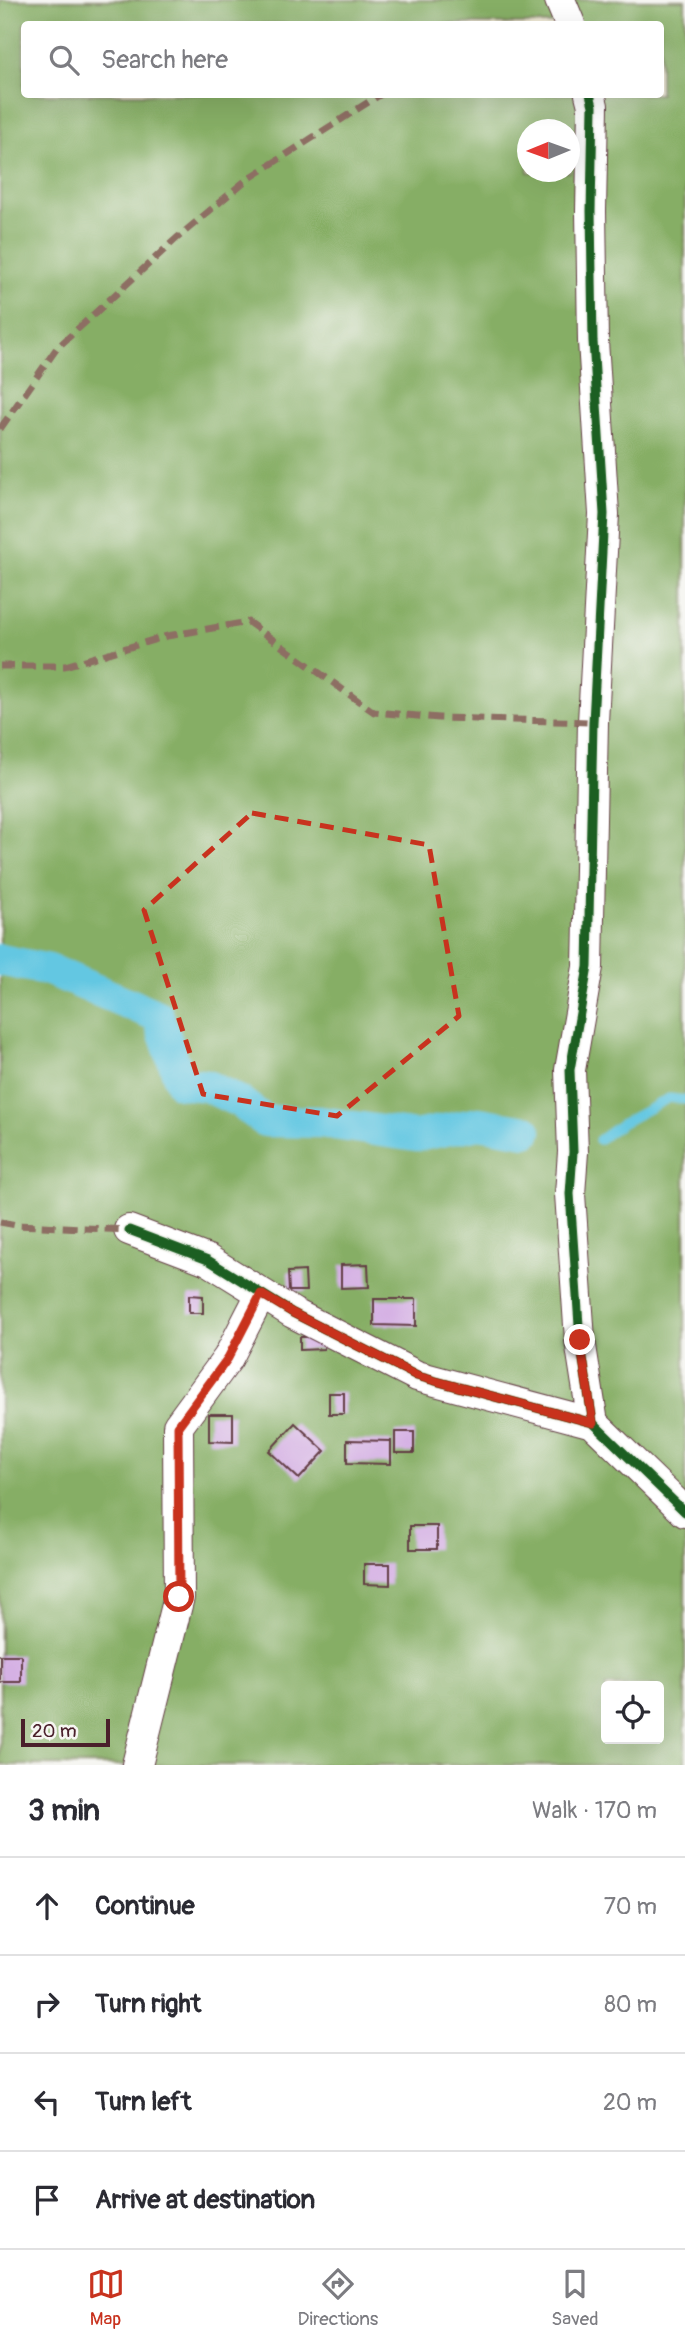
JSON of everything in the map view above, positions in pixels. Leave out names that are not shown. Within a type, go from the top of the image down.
[{"type":"street","points":[[561,0],[569,21]]},
{"type":"street","points":[[591,98],[593,341],[604,514],[593,722],[588,967],[569,1070],[573,1152],[570,1194],[580,1340],[593,1423]]},
{"type":"street","points":[[129,1230],[208,1261],[293,1313],[417,1376],[593,1423],[685,1512]]},
{"type":"street","points":[[137,1765],[179,1597],[178,1426],[228,1358],[261,1294]]},
{"type":"highlighted area","points":[[252,813],[429,845],[459,1016],[337,1116],[203,1094],[144,910]]},
{"type":"green space","points":[[0,0],[685,0],[685,1765],[0,1765]]},
{"type":"building","points":[[368,1264],[369,1287],[341,1288],[341,1265]]},
{"type":"building","points":[[305,1271],[306,1291],[289,1291],[288,1272]]},
{"type":"building","points":[[189,1295],[203,1296],[203,1313],[189,1313]]},
{"type":"building","points":[[374,1299],[416,1299],[416,1326],[374,1325]]},
{"type":"building","points":[[300,1337],[325,1337],[324,1349],[300,1350]]},
{"type":"building","points":[[329,1393],[344,1393],[344,1414],[329,1414]]},
{"type":"building","points":[[209,1414],[233,1414],[233,1442],[209,1441]]},
{"type":"building","points":[[295,1423],[325,1451],[299,1479],[269,1451]]},
{"type":"building","points":[[395,1432],[414,1432],[414,1453],[395,1453]]},
{"type":"building","points":[[347,1440],[391,1441],[391,1464],[347,1463]]},
{"type":"building","points":[[410,1526],[437,1526],[437,1549],[410,1549]]},
{"type":"building","points":[[364,1564],[390,1564],[390,1585],[364,1584]]},
{"type":"building","points":[[0,1655],[21,1655],[21,1682],[0,1682]]},
{"type":"waterway","points":[[0,960],[49,970],[158,1016],[181,1083],[207,1086],[240,1102],[265,1121],[320,1122],[416,1136],[479,1123],[526,1131]]},
{"type":"waterway","points":[[599,1140],[621,1124],[669,1098],[685,1100]]},
{"type":"marked path","points":[[0,429],[57,348],[177,238],[245,181],[375,98]]},
{"type":"marked path","points":[[0,666],[65,666],[167,636],[248,622],[374,712],[439,718],[593,722]]},
{"type":"marked path","points":[[0,1222],[129,1230]]},
{"type":"cycle path","points":[[591,98],[593,341],[604,514],[593,722],[588,967],[570,1070],[573,1152],[570,1194],[580,1340],[593,1423],[685,1512]]},
{"type":"cycle path","points":[[129,1230],[208,1260],[293,1313],[417,1376],[593,1423]]},
{"type":"route","points":[[179,1597],[178,1426],[228,1358],[261,1294],[417,1376],[593,1423],[580,1340]]}]
